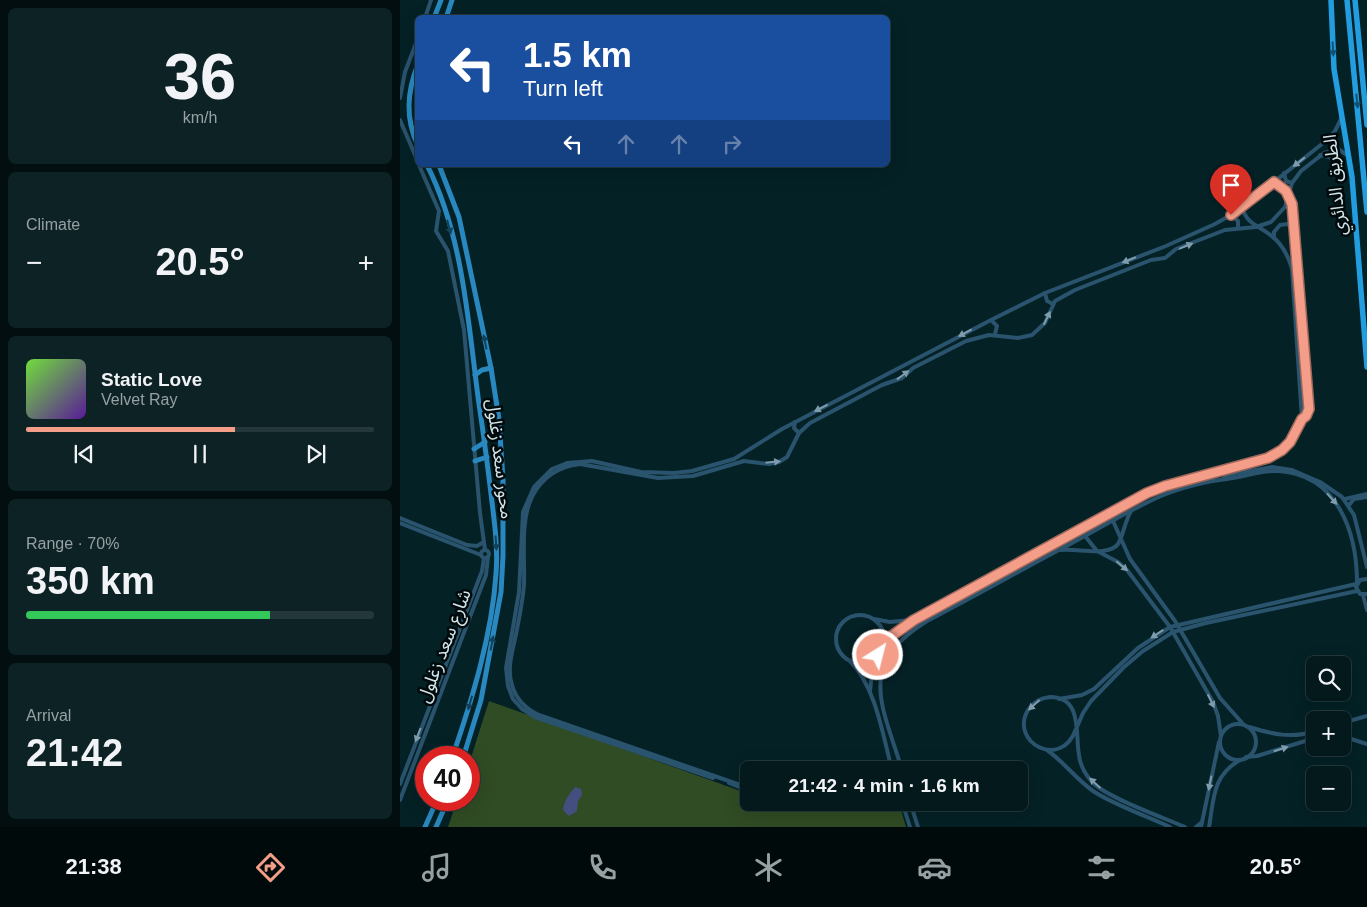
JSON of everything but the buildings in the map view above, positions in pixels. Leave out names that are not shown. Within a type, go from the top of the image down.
[{"type":"highway","name":"الطريق الدائري","points":[[1331,0],[1334,69],[1352,177],[1367,367]]},
{"type":"highway","name":"الطريق الدائري","points":[[1347,0],[1367,212]]},
{"type":"highway","points":[[1355,0],[1367,125]]},
{"type":"highway","points":[[1364,342],[1367,350]]},
{"type":"main road","points":[[435,15],[441,0]]},
{"type":"main road","points":[[447,15],[452,0]]},
{"type":"main road","points":[[415,74],[409,94],[409,121],[415,138]]},
{"type":"main road","name":"محور سعد زغلول","points":[[428,167],[440,195],[454,245],[471,325],[475,376],[487,457],[497,550],[495,584],[480,664],[469,710],[456,746]]},
{"type":"main road","name":"محور سعد زغلول","points":[[440,167],[459,217],[491,368],[499,426],[503,480],[501,592],[481,700],[467,746]]},
{"type":"main road","points":[[475,376],[482,370],[491,368]]},
{"type":"main road","points":[[474,449],[485,442]]},
{"type":"main road","points":[[476,461],[487,457]]},
{"type":"main road","points":[[490,482],[497,483],[503,480]]},
{"type":"main road","points":[[456,746],[461,744],[464,746]]},
{"type":"main road","points":[[425,827],[432,811]]},
{"type":"main road","points":[[436,827],[443,811]]},
{"type":"street","points":[[426,15],[431,0]]},
{"type":"street","points":[[400,98],[406,72],[415,46]]},
{"type":"street","points":[[740,786],[529,715],[513,699],[508,686],[506,672],[519,597],[523,512],[530,493],[543,476],[560,466],[578,461],[592,461],[658,474],[692,471],[725,462],[746,452],[794,422],[1045,293],[1183,239],[1231,215],[1332,135],[1343,114]]},
{"type":"street","points":[[409,121],[400,121],[415,156]]},
{"type":"street","points":[[1332,135],[1337,141],[1336,148]]},
{"type":"street","points":[[740,786],[535,713],[517,698],[510,672],[524,586],[526,512],[533,494],[545,479],[567,466],[580,464],[645,476],[667,478],[693,476],[750,460],[768,464],[782,461],[787,457],[799,433],[813,420],[882,385],[902,378],[913,368],[966,341],[994,334],[1018,338],[1032,335],[1042,326],[1053,304],[1059,298],[1074,290],[1151,260],[1165,258],[1176,249],[1225,230],[1267,224],[1278,217],[1285,207],[1292,183],[1300,171],[1320,155],[1336,148],[1343,151],[1349,157]]},
{"type":"street","points":[[1320,155],[1329,157],[1337,163]]},
{"type":"street","points":[[400,524],[484,557],[489,553],[484,542],[464,330],[448,251],[445,243],[436,234],[439,211],[420,167]]},
{"type":"street","points":[[1284,173],[1285,178],[1292,183]]},
{"type":"street","points":[[870,693],[872,673],[883,646],[897,631],[914,620],[1147,493],[1165,486],[1273,456],[1290,442],[1302,419],[1308,414],[1309,407],[1294,208],[1289,194],[1274,182]]},
{"type":"street","points":[[1242,207],[1246,219],[1274,238],[1286,253],[1292,269],[1302,419]]},
{"type":"street","points":[[1231,215],[1237,218],[1238,228]]},
{"type":"street","points":[[1274,238],[1275,229],[1280,225],[1288,224],[1295,229]]},
{"type":"street","points":[[1045,293],[1047,301],[1053,304]]},
{"type":"street","points":[[991,320],[996,326],[994,334]]},
{"type":"street","points":[[794,422],[794,428],[799,433]]},
{"type":"street","points":[[746,452],[750,454],[750,460]]},
{"type":"street","points":[[1223,479],[1229,475],[1259,469],[1285,468],[1313,478],[1344,499],[1349,505],[1359,528],[1367,567]]},
{"type":"street","points":[[899,761],[880,694],[882,670],[893,649],[904,637],[927,621],[1167,494],[1223,479],[1255,473],[1279,471],[1301,476],[1322,488],[1338,505],[1347,521],[1354,549],[1357,591]]},
{"type":"street","points":[[1344,499],[1367,496]]},
{"type":"street","points":[[1349,505],[1354,499],[1367,496]]},
{"type":"street","points":[[1059,550],[1110,551],[1117,545],[1132,511]]},
{"type":"street","points":[[400,518],[467,545],[475,546],[484,542]]},
{"type":"street","points":[[1113,521],[1134,565],[1177,624],[1220,698],[1245,726],[1251,730],[1255,739],[1253,750],[1221,774],[1209,827]]},
{"type":"street","points":[[1086,536],[1098,551],[1118,562],[1127,570],[1170,627],[1212,702],[1218,716],[1220,738],[1224,753],[1232,758],[1244,758],[1257,756],[1306,741]]},
{"type":"street","name":"شارع سعد زغلول","points":[[400,784],[478,582],[483,568],[484,557]]},
{"type":"street","name":"شارع سعد زغلول","points":[[400,800],[488,569],[484,557]]},
{"type":"street","points":[[1170,827],[1095,793],[1079,780],[1061,760],[1047,750],[1035,745],[1024,728],[1025,717],[1030,707],[1041,699],[1082,695],[1094,689],[1138,648],[1177,624],[1357,583],[1361,579],[1367,579]]},
{"type":"street","points":[[478,582],[482,584]]},
{"type":"street","points":[[1047,750],[1062,748],[1074,737],[1083,713],[1091,701],[1124,667],[1143,651],[1173,632],[1357,591],[1365,594],[1367,610]]},
{"type":"street","points":[[889,761],[870,693],[862,675],[843,655],[838,646],[837,636],[844,622],[853,617],[864,616],[890,622],[914,620]]},
{"type":"street","points":[[872,618],[883,632],[883,646]]},
{"type":"street","points":[[848,660],[859,663],[866,662],[878,655]]},
{"type":"street","points":[[1059,698],[1070,706],[1074,712],[1080,762],[1092,781],[1106,792],[1185,827]]},
{"type":"street","points":[[1351,720],[1367,716]]},
{"type":"street","points":[[1196,827],[1202,825],[1220,738],[1230,726],[1245,726],[1282,736],[1306,734]]},
{"type":"street","points":[[1351,739],[1367,744]]},
{"type":"street","points":[[905,811],[910,827]]},
{"type":"street","points":[[907,816],[913,813],[918,827]]},
{"type":"green space","points":[[489,701],[740,791],[740,811],[901,811],[906,827],[448,827],[453,811],[480,811],[480,746],[475,746]]},
{"type":"water","points":[[575,787],[581,789],[582,795],[578,801],[577,811],[569,816],[563,810],[567,798]]},
{"type":"route","points":[[878,655],[893,635],[914,620],[1147,493],[1165,486],[1268,458],[1282,450],[1294,438],[1302,419],[1308,414],[1309,409],[1292,204],[1289,194],[1274,182],[1231,215]]}]
